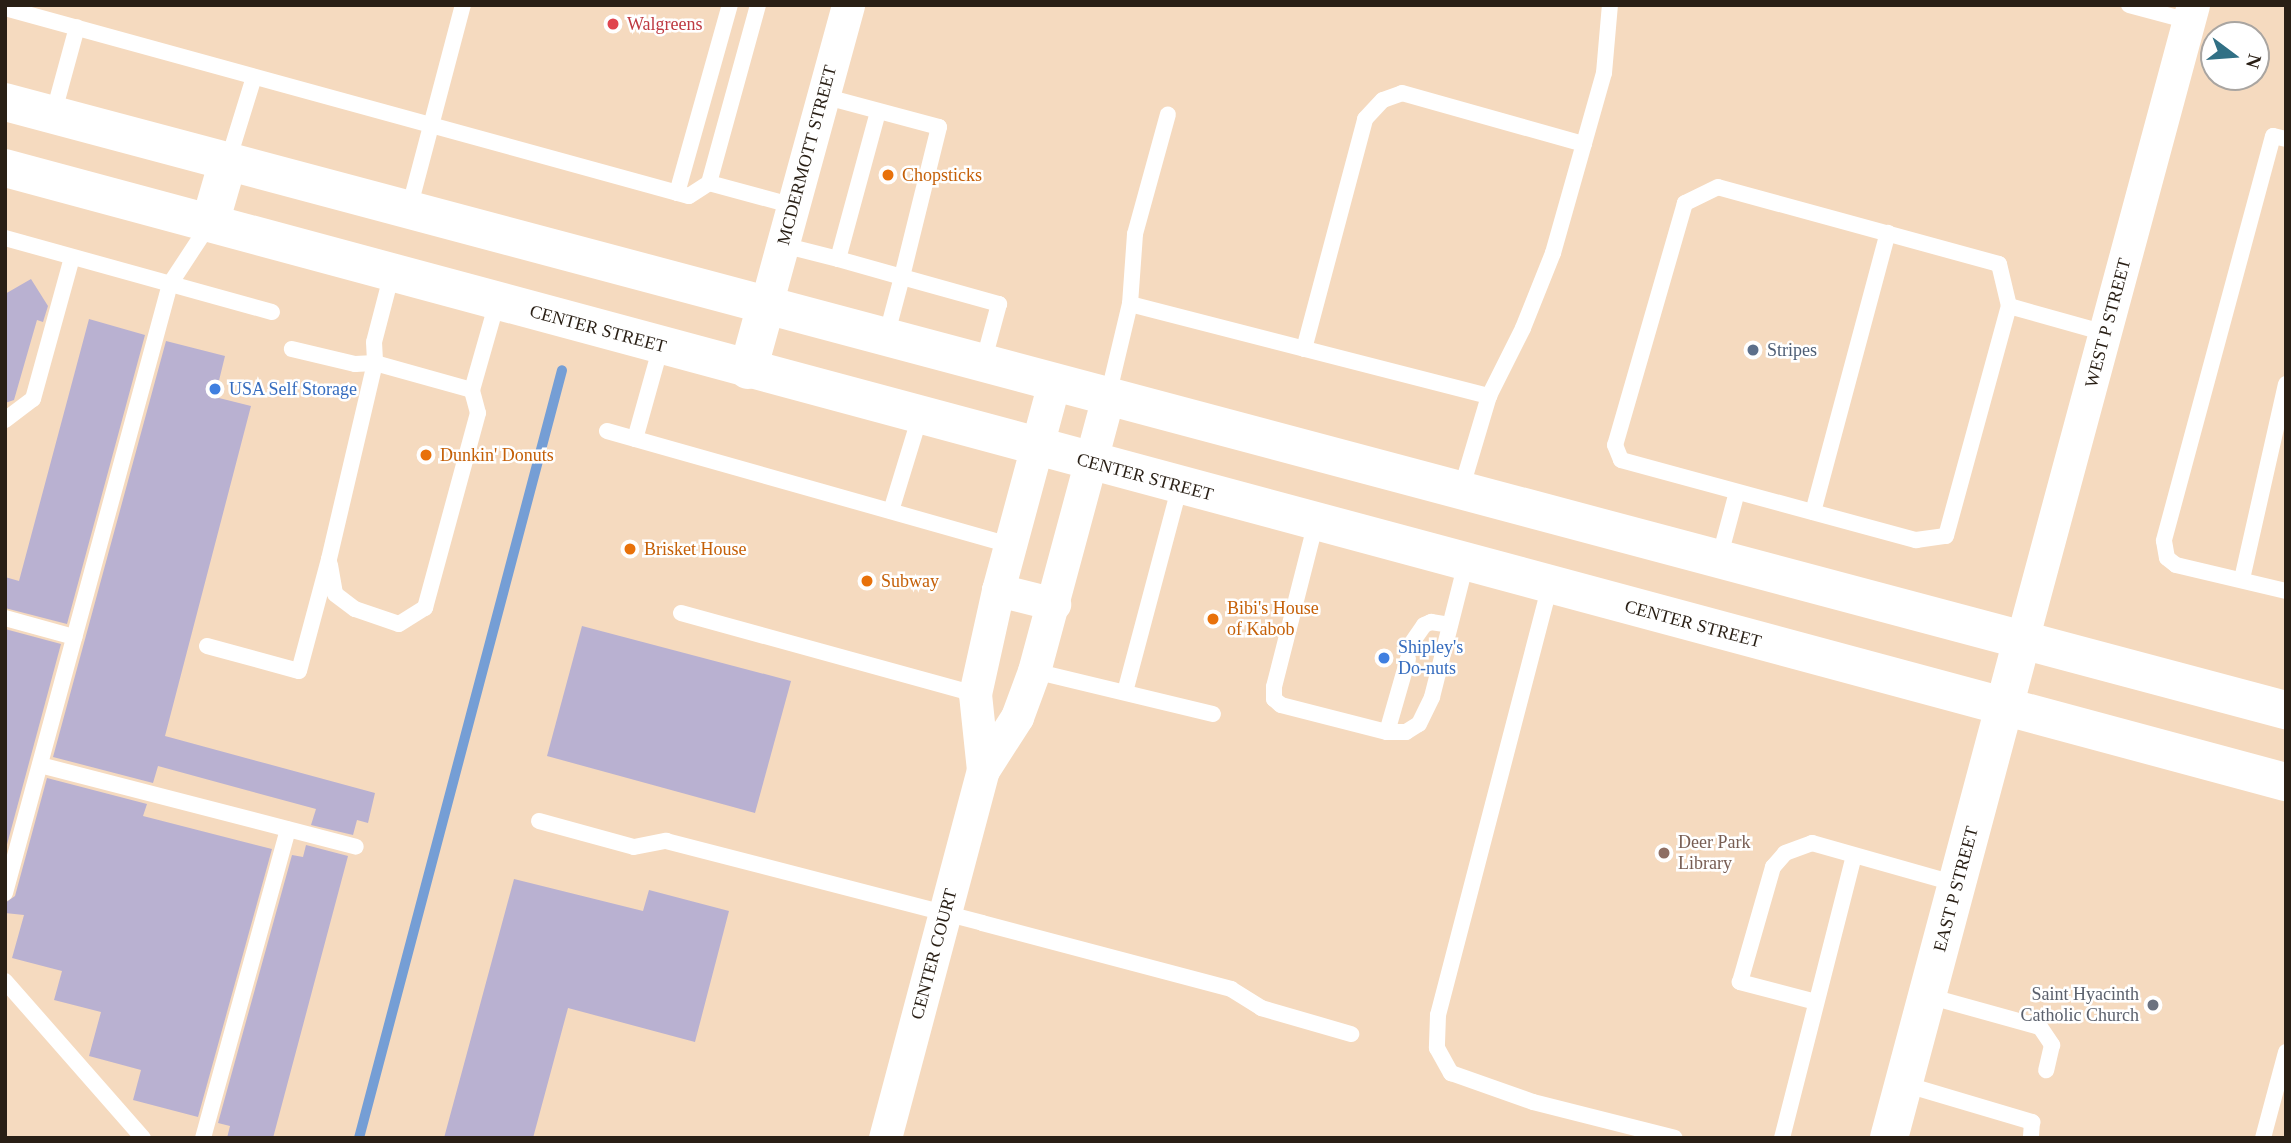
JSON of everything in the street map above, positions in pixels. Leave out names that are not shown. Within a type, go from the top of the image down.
[{"type":"main road","points":[[5,102],[2286,710]]},
{"type":"main road","points":[[210,223],[228,161]]},
{"type":"main road","name":"CENTER STREET","points":[[7,174],[210,223],[1036,448],[2286,782]]},
{"type":"main road","points":[[748,370],[766,305]]},
{"type":"main road","name":"EAST P STREET","points":[[1889,1138],[2022,640]]},
{"type":"street","name":"MCDERMOTT STREET","points":[[766,305],[848,5]]},
{"type":"street","name":"WEST P STREET","points":[[2022,640],[2191,13]]},
{"type":"street","name":"CENTER COURT","points":[[983,770],[975,694],[998,590],[1054,382]]},
{"type":"street","name":"CENTER COURT","points":[[885,1138],[983,770],[1017,717],[1034,671],[1108,396]]},
{"type":"street","points":[[998,590],[1054,604]]},
{"type":"lane","points":[[408,210],[463,5]]},
{"type":"lane","points":[[677,193],[730,5]]},
{"type":"lane","points":[[5,8],[689,196],[709,183],[758,5]]},
{"type":"lane","points":[[1461,490],[1489,396],[1523,328],[1553,253],[1604,73],[1610,5]]},
{"type":"lane","points":[[2129,5],[2191,13]]},
{"type":"lane","points":[[53,115],[77,27]]},
{"type":"lane","points":[[228,161],[254,77]]},
{"type":"lane","points":[[1304,349],[1366,119],[1383,100],[1402,93],[1584,144]]},
{"type":"lane","points":[[823,96],[939,127],[886,337]]},
{"type":"lane","points":[[838,259],[878,112]]},
{"type":"lane","points":[[1108,396],[1130,304],[1135,234],[1168,114]]},
{"type":"lane","points":[[2286,139],[2273,136],[2164,541],[2167,558],[2176,565],[2286,591]]},
{"type":"lane","points":[[709,183],[794,206]]},
{"type":"lane","points":[[1718,187],[1888,233],[2000,264],[2009,306],[1946,536],[1916,540],[1621,460],[1615,445],[1685,203],[1718,187]]},
{"type":"lane","points":[[5,893],[170,284],[210,223]]},
{"type":"lane","points":[[1812,512],[1888,233]]},
{"type":"lane","points":[[5,238],[272,312]]},
{"type":"lane","points":[[783,245],[999,304],[983,363]]},
{"type":"lane","points":[[5,420],[33,399],[72,257]]},
{"type":"lane","points":[[207,646],[299,671],[330,559],[376,363],[374,342],[392,273]]},
{"type":"lane","points":[[330,559],[335,594],[355,609],[399,624],[425,608],[478,413],[472,390],[497,302]]},
{"type":"lane","points":[[1130,304],[1489,396]]},
{"type":"lane","points":[[2009,306],[2105,333]]},
{"type":"lane","points":[[635,439],[661,346]]},
{"type":"lane","points":[[292,349],[355,364],[376,363],[472,390]]},
{"type":"lane","points":[[2242,579],[2286,384]]},
{"type":"lane","points":[[891,512],[920,416]]},
{"type":"lane","points":[[607,431],[1010,545]]},
{"type":"lane","points":[[1125,692],[1180,486]]},
{"type":"lane","points":[[1719,559],[1737,492]]},
{"type":"lane","points":[[1316,522],[1274,687],[1274,699],[1281,705],[1387,732],[1406,732],[1419,724],[1432,697],[1466,563]]},
{"type":"lane","points":[[1550,586],[1438,1015],[1437,1048],[1451,1073],[1533,1102],[1675,1138]]},
{"type":"lane","points":[[681,613],[975,694]]},
{"type":"lane","points":[[5,618],[74,637]]},
{"type":"lane","points":[[1413,641],[1424,625],[1431,622],[1450,625]]},
{"type":"lane","points":[[1387,732],[1408,659]]},
{"type":"lane","points":[[1034,671],[1213,714]]},
{"type":"lane","points":[[40,765],[356,847]]},
{"type":"lane","points":[[539,821],[634,847],[666,841],[1231,989],[1261,1008],[1351,1034]]},
{"type":"lane","points":[[203,1138],[288,829]]},
{"type":"lane","points":[[1816,1002],[1740,982],[1773,867],[1786,853],[1812,843],[1957,884]]},
{"type":"lane","points":[[1782,1138],[1853,856]]},
{"type":"lane","points":[[5,981],[143,1138]]},
{"type":"lane","points":[[1928,996],[2040,1027],[2052,1045],[2046,1070]]},
{"type":"lane","points":[[2263,1138],[2286,1052]]},
{"type":"lane","points":[[1904,1084],[2032,1123]]},
{"type":"building","points":[[31,279],[48,306],[43,322],[37,320],[14,400],[5,403],[5,294]]},
{"type":"building","points":[[89,319],[145,335],[67,624],[5,608],[5,577],[19,581]]},
{"type":"building","points":[[166,341],[225,356],[215,397],[251,406],[165,736],[375,793],[368,823],[357,820],[353,835],[311,825],[316,809],[158,766],[153,783],[53,757]]},
{"type":"building","points":[[582,626],[791,681],[755,813],[547,756]]},
{"type":"building","points":[[5,629],[61,644],[5,852]]},
{"type":"building","points":[[47,778],[147,804],[143,816],[272,849],[198,1117],[133,1100],[141,1070],[89,1056],[101,1012],[54,1000],[62,971],[12,958],[24,915],[5,913],[5,903],[15,896]]},
{"type":"building","points":[[306,845],[348,856],[273,1138],[227,1138],[230,1126],[218,1123],[292,855],[303,857]]},
{"type":"building","points":[[514,879],[643,911],[649,890],[729,911],[695,1042],[568,1008],[533,1138],[444,1138]]},
{"type":"waterway","points":[[359,1138],[562,370]]},
{"type":"place","name":"Walgreens","points":[[613,24]]},
{"type":"place","name":"Chopsticks","points":[[888,175]]},
{"type":"place","name":"Stripes","points":[[1753,350]]},
{"type":"place","name":"USA Self Storage","points":[[215,389]]},
{"type":"place","name":"Dunkin' Donuts","points":[[426,455]]},
{"type":"place","name":"Brisket House","points":[[630,549]]},
{"type":"place","name":"Subway","points":[[867,581]]},
{"type":"place","name":"Bibi's House of Kabob","points":[[1213,619]]},
{"type":"place","name":"Shipley's Do-nuts","points":[[1384,658]]},
{"type":"place","name":"Deer Park Library","points":[[1664,853]]},
{"type":"place","name":"Saint Hyacinth Catholic Church","points":[[2153,1005]]}]
